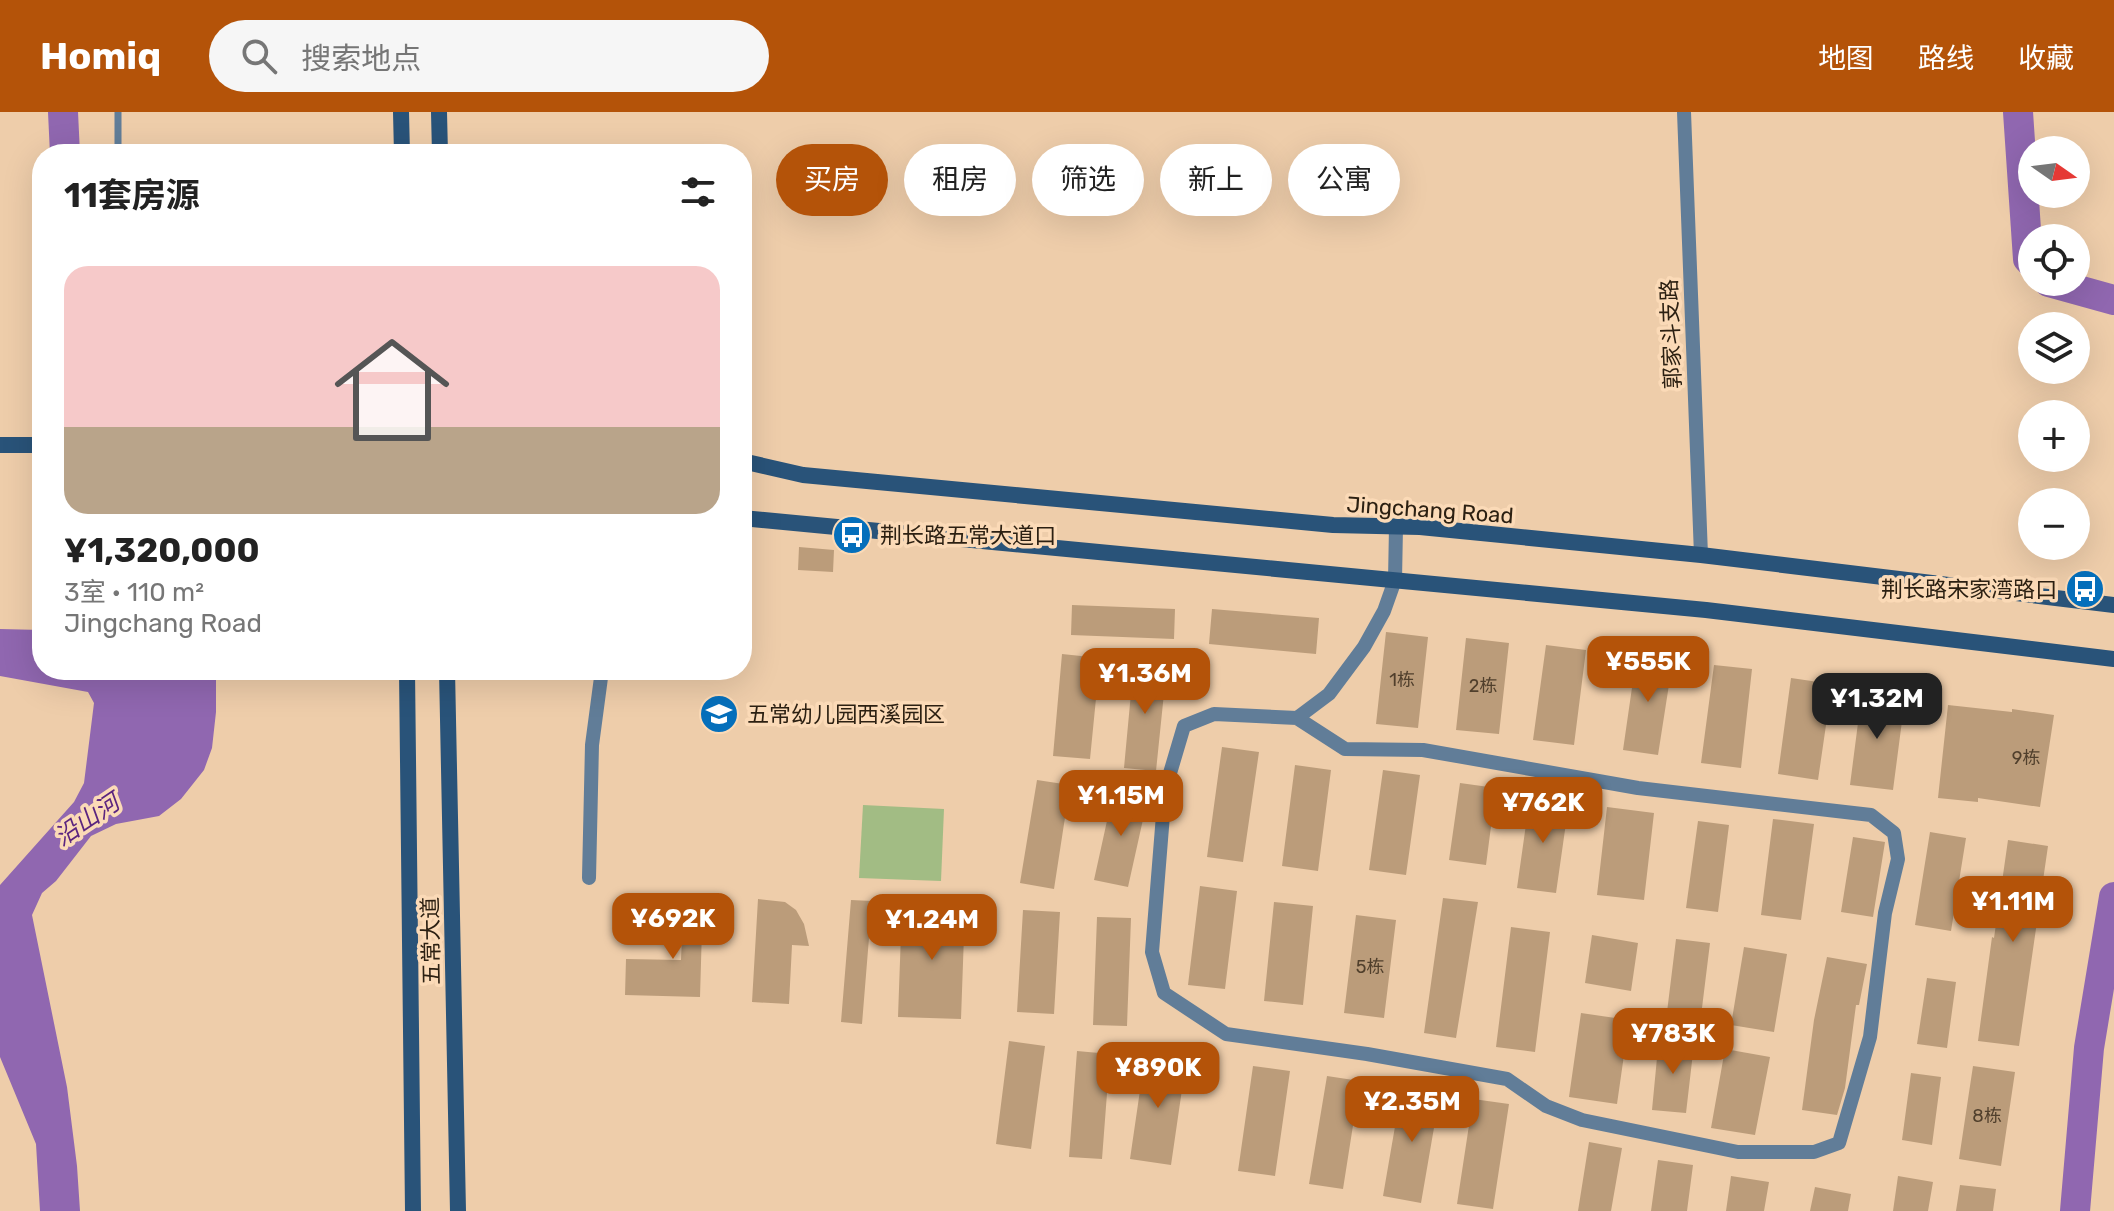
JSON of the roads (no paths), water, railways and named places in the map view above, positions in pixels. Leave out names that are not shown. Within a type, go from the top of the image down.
[{"type":"main road","points":[[401,112],[402,144]]},
{"type":"main road","points":[[439,112],[440,144]]},
{"type":"main road","points":[[0,445],[32,445]]},
{"type":"main road","name":"Jingchang Road","points":[[752,463],[803,475],[1333,525],[1396,527],[1701,555],[2114,605]]},
{"type":"main road","points":[[752,519],[1706,610],[2114,659]]},
{"type":"main road","name":"五常大道","points":[[407,680],[413,1211]]},
{"type":"main road","name":"五常大道","points":[[447,680],[458,1211]]},
{"type":"street","name":"郭家斗支路","points":[[1684,112],[1701,555]]},
{"type":"street","points":[[1297,718],[1345,749],[1423,750],[1638,788],[1871,815],[1894,833],[1898,859],[1885,913],[1870,1037],[1839,1143],[1814,1152],[1738,1152],[1582,1120],[1546,1106],[1507,1079],[1367,1054],[1226,1034],[1164,993],[1152,952],[1165,790],[1184,726],[1214,714],[1297,718],[1329,694],[1364,647],[1384,611],[1395,580],[1396,527]]},
{"type":"street","points":[[589,878],[592,745],[601,680]]},
{"type":"lane","points":[[118,112],[118,144]]},
{"type":"water","points":[[0,629],[32,630],[32,680],[216,680],[212,748],[204,770],[181,799],[159,816],[116,824],[91,836],[56,881],[42,893],[32,915],[67,1087],[80,1211],[40,1211],[36,1144],[0,1057],[0,885],[74,802],[84,783],[94,703],[88,692],[0,676]]},
{"type":"waterway","name":"沿山河","points":[[63,112],[65,144]]},
{"type":"waterway","points":[[2018,112],[2026,224]]},
{"type":"waterway","points":[[2090,293],[2114,300]]},
{"type":"waterway","points":[[2075,1211],[2089,1048],[2114,897]]},
{"type":"place","name":"荆长路五常大道口","points":[[852,535]]},
{"type":"place","name":"荆长路宋家湾路口","points":[[2085,589]]},
{"type":"place","name":"五常幼儿园西溪园区","points":[[719,714]]}]
